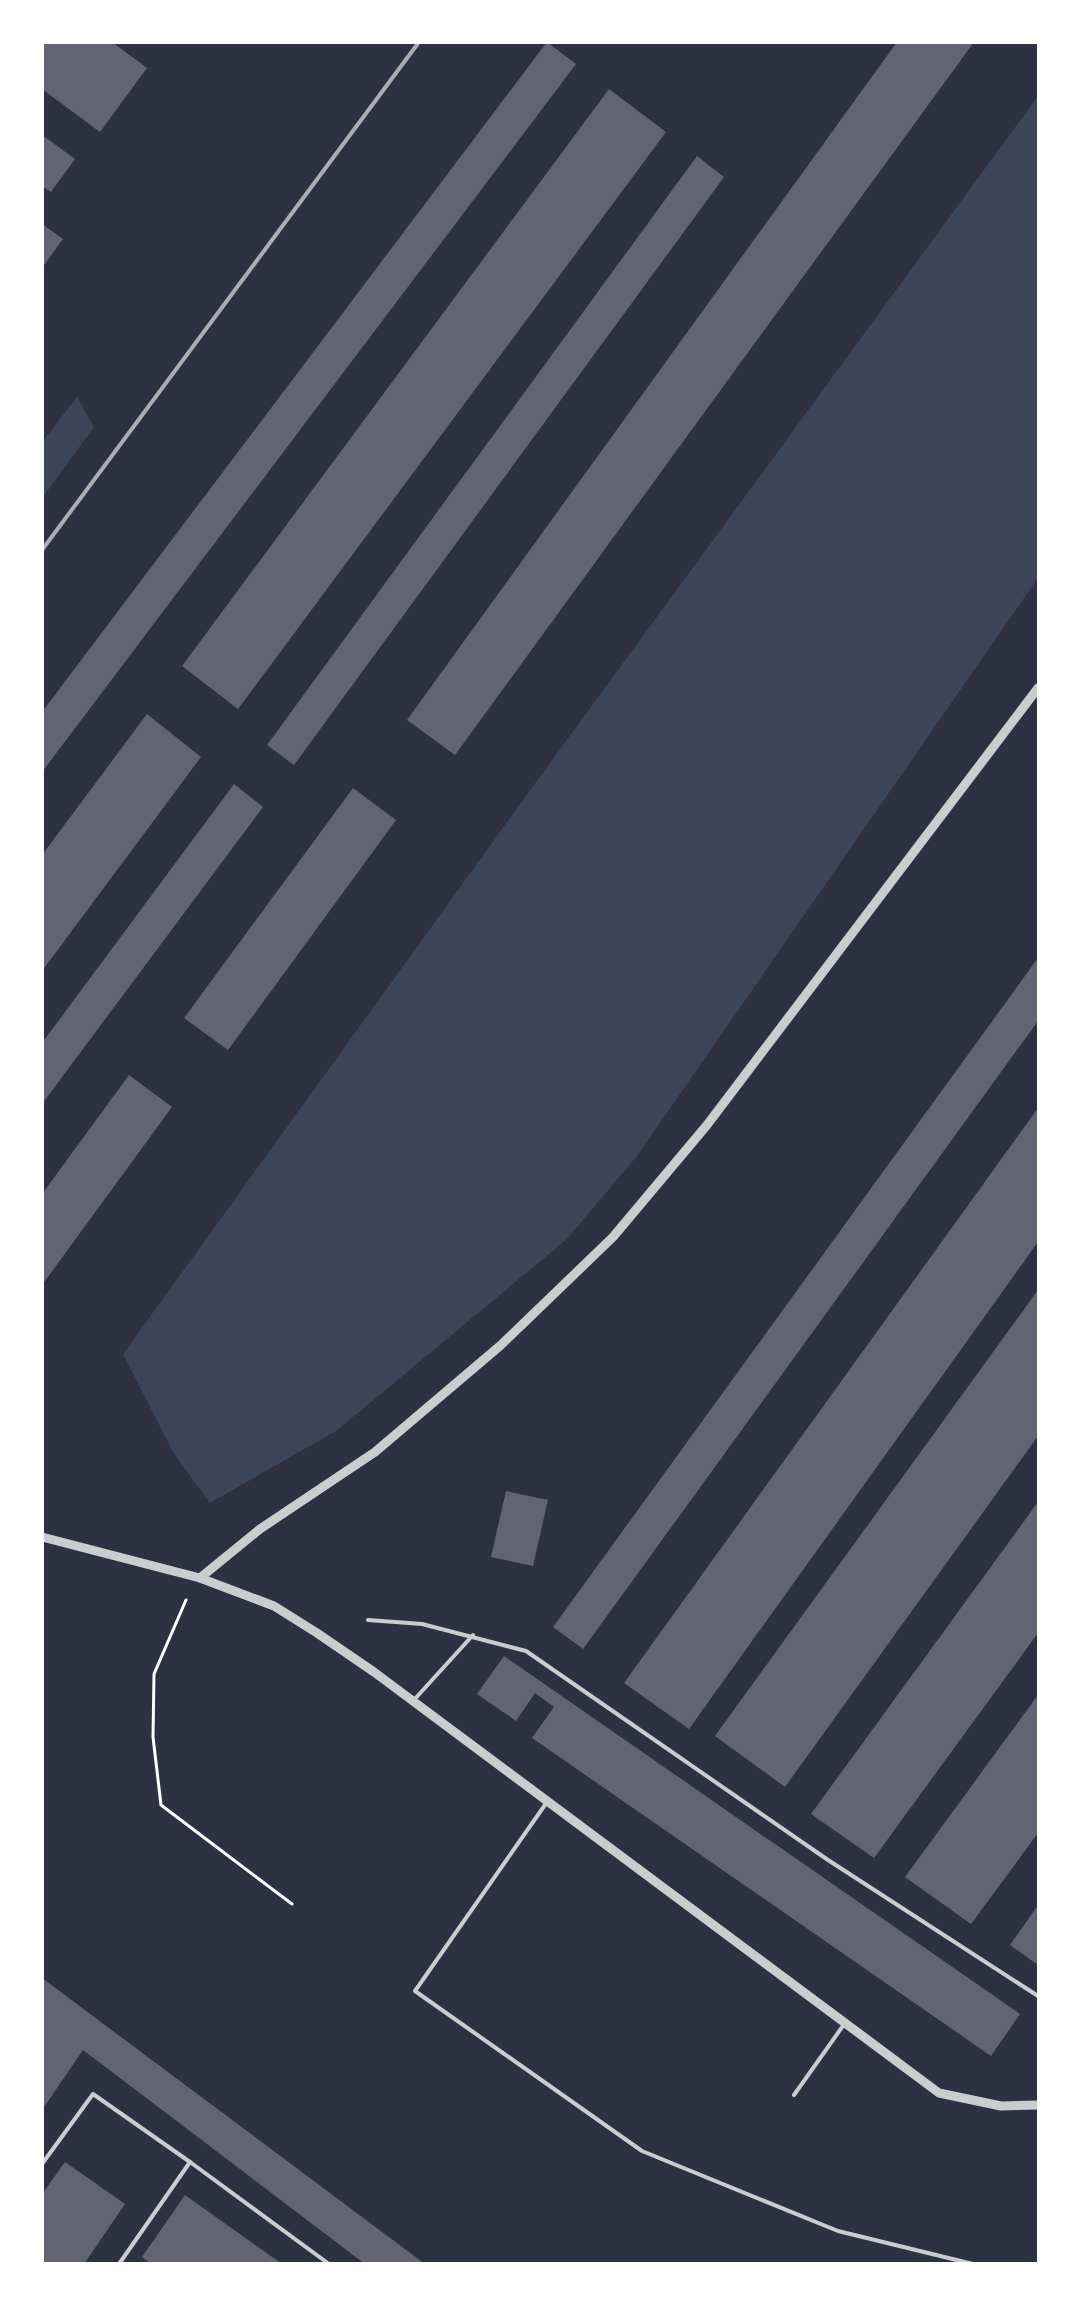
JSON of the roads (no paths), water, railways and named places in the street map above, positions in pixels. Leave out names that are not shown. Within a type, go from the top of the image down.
[{"type":"street","points":[[200,1578],[260,1530],[375,1452],[501,1345],[613,1237],[707,1125],[1038,688]]},
{"type":"street","points":[[42,1537],[200,1578],[274,1606],[317,1633],[413,1702],[939,2093],[1002,2106],[1038,2105]]},
{"type":"lane","points":[[368,1620],[422,1624],[473,1635],[526,1651],[828,1860],[1038,1996]]},
{"type":"lane","points":[[413,1702],[473,1635]]},
{"type":"lane","points":[[548,1802],[415,1991],[642,2151],[838,2231],[973,2264]]},
{"type":"lane","points":[[794,2095],[845,2023]]},
{"type":"lane","points":[[42,2164],[92,2094],[190,2162],[329,2264]]},
{"type":"lane","points":[[118,2264],[190,2162]]},
{"type":"railway","points":[[42,550],[419,42]]}]
